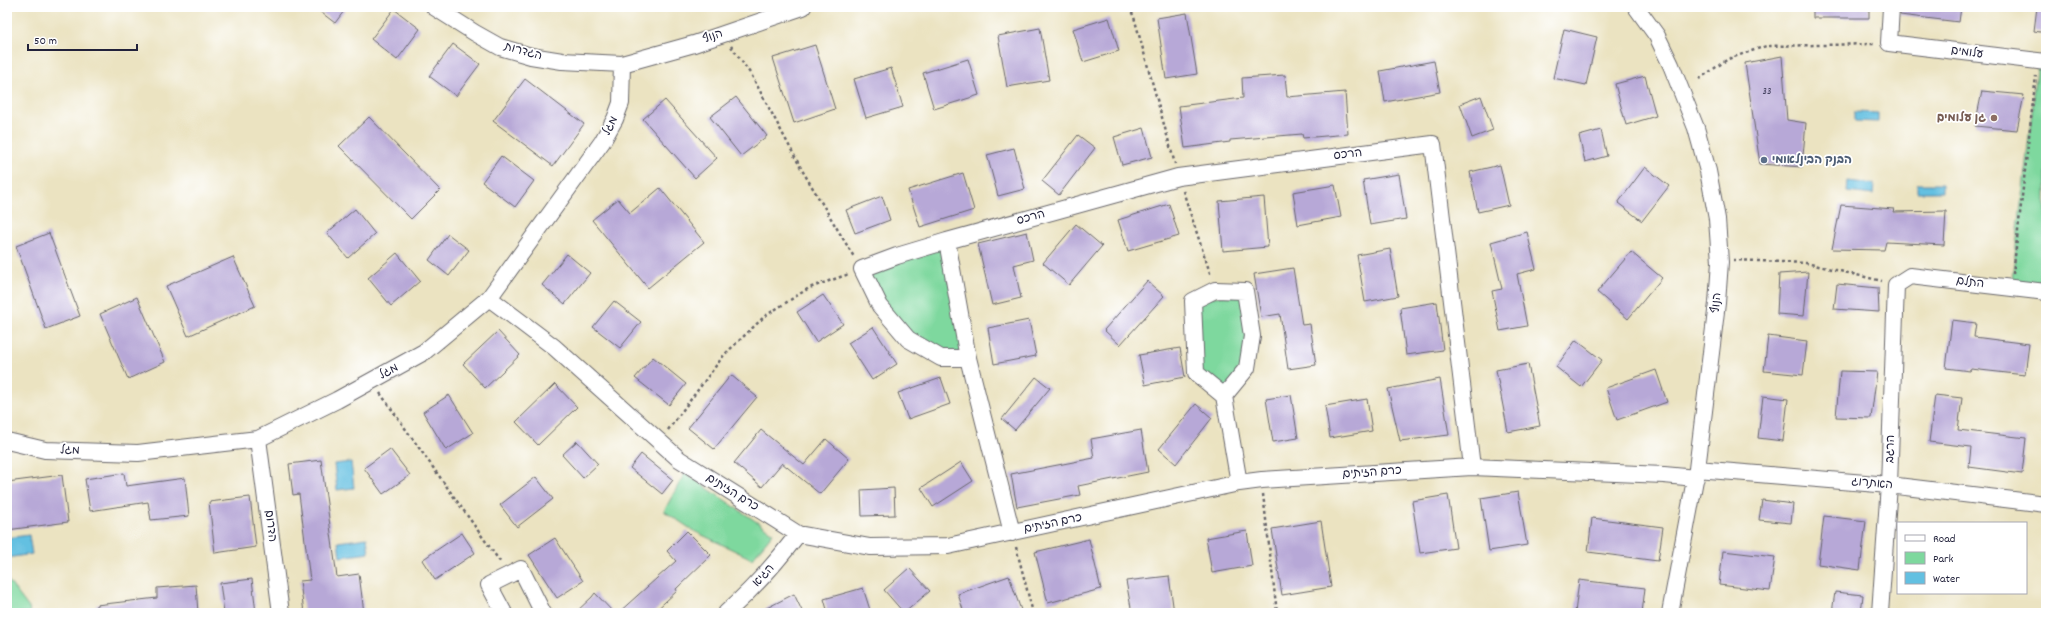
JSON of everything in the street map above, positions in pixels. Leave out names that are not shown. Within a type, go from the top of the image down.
[{"type":"street","name":"הגדרות","points":[[434,7],[500,47],[531,56],[562,61],[622,64]]},
{"type":"street","name":"הנוף","points":[[622,64],[694,44],[721,33],[803,7]]},
{"type":"street","name":"הנוף","points":[[1636,7],[1657,36],[1671,64],[1696,128],[1712,191],[1720,262],[1717,303],[1696,473],[1670,613]]},
{"type":"street","points":[[1889,43],[1891,7]]},
{"type":"street","name":"עלומים","points":[[1889,43],[2042,62]]},
{"type":"street","name":"מגל","points":[[7,441],[45,450],[138,453],[258,439],[338,400],[424,352],[489,298],[602,142],[615,119],[621,103],[622,64]]},
{"type":"street","name":"הרכס","points":[[862,269],[897,256],[947,241],[1178,177],[1433,144],[1472,467]]},
{"type":"street","points":[[947,241],[968,358],[1012,533]]},
{"type":"street","points":[[862,269],[880,306],[908,339],[941,358],[968,358]]},
{"type":"street","name":"התלם","points":[[1896,284],[1910,276],[2046,292]]},
{"type":"street","name":"הרגב","points":[[1880,613],[1889,485],[1896,284]]},
{"type":"street","points":[[1224,396],[1247,368],[1252,336],[1245,291],[1215,290],[1193,301],[1196,373],[1224,396],[1239,483]]},
{"type":"street","name":"כרם הזיתים","points":[[489,298],[554,347],[680,459],[798,534],[870,547],[948,546],[1239,483],[1262,480],[1472,467],[1664,475],[1696,473]]},
{"type":"street","name":"הדרום","points":[[258,439],[281,613]]},
{"type":"street","name":"האתרוג","points":[[1696,473],[1889,485],[2046,504]]},
{"type":"street","name":"הגיא","points":[[726,613],[749,593],[774,566],[798,534]]},
{"type":"street","points":[[504,613],[489,585],[521,569],[543,613]]},
{"type":"path","points":[[1129,7],[1134,17],[1178,177],[1200,238],[1215,290]]},
{"type":"path","points":[[660,442],[724,355],[765,316],[809,288],[862,269],[802,170],[752,76],[721,33]]},
{"type":"path","points":[[1699,80],[1728,59],[1766,46],[1889,43]]},
{"type":"path","points":[[2011,288],[2042,62]]},
{"type":"path","points":[[1720,262],[1743,259],[1806,263],[1896,284]]},
{"type":"path","points":[[371,381],[510,575]]},
{"type":"path","points":[[1262,480],[1277,613]]},
{"type":"path","points":[[1012,533],[1033,613]]},
{"type":"green space","points":[[2038,61],[2046,62],[2046,292],[2011,288]]},
{"type":"green space","points":[[947,241],[968,358],[941,358],[908,339],[862,269]]},
{"type":"green space","points":[[1245,291],[1247,368],[1224,396],[1196,373],[1193,301]]},
{"type":"green space","points":[[685,473],[773,533],[752,559],[694,531],[664,511]]},
{"type":"green space","points":[[7,579],[29,608],[30,613],[7,613]]},
{"type":"water","points":[[1854,112],[1878,113],[1878,122],[1854,121]]},
{"type":"water","points":[[1848,181],[1874,184],[1873,195],[1847,192]]},
{"type":"water","points":[[1917,184],[1942,184],[1942,192],[1917,192]]},
{"type":"water","points":[[351,462],[354,488],[337,490],[334,464]]},
{"type":"water","points":[[29,535],[32,554],[7,558],[7,538]]},
{"type":"water","points":[[367,538],[369,553],[340,557],[338,542]]},
{"type":"building","points":[[314,7],[347,7],[335,23]]},
{"type":"building","points":[[1813,7],[1869,7],[1869,18],[1813,18]]},
{"type":"building","points":[[1900,7],[1961,7],[1959,22],[1900,15]]},
{"type":"building","points":[[2037,7],[2046,7],[2046,33],[2034,31]]},
{"type":"building","points":[[394,9],[420,29],[397,60],[371,39]]},
{"type":"building","points":[[1187,13],[1197,74],[1166,79],[1157,18]]},
{"type":"building","points":[[1109,18],[1119,51],[1083,62],[1073,29]]},
{"type":"building","points":[[1040,28],[1049,80],[1007,87],[998,36]]},
{"type":"building","points":[[1564,29],[1597,37],[1586,85],[1553,78]]},
{"type":"building","points":[[453,44],[480,64],[456,96],[429,76]]},
{"type":"building","points":[[815,45],[835,109],[794,123],[773,58]]},
{"type":"building","points":[[1782,56],[1787,120],[1806,123],[1802,167],[1760,164],[1745,63]]},
{"type":"building","points":[[968,59],[979,95],[934,109],[923,73]]},
{"type":"building","points":[[1434,61],[1440,92],[1385,102],[1380,71]]},
{"type":"building","points":[[891,68],[903,107],[866,118],[854,79]]},
{"type":"building","points":[[1285,75],[1287,97],[1345,92],[1348,134],[1303,138],[1302,134],[1230,140],[1230,142],[1185,148],[1179,106],[1243,98],[1242,78]]},
{"type":"building","points":[[1645,76],[1656,116],[1626,125],[1615,84]]},
{"type":"building","points":[[525,79],[584,124],[553,166],[493,121]]},
{"type":"building","points":[[1982,91],[2024,95],[2017,130],[1975,126]]},
{"type":"building","points":[[1481,96],[1493,130],[1472,138],[1460,104]]},
{"type":"building","points":[[736,97],[767,136],[741,156],[710,117]]},
{"type":"building","points":[[665,100],[717,158],[695,178],[643,119]]},
{"type":"building","points":[[369,117],[440,190],[411,219],[339,146]]},
{"type":"building","points":[[1144,128],[1152,157],[1122,165],[1114,137]]},
{"type":"building","points":[[1601,130],[1607,156],[1585,162],[1579,136]]},
{"type":"building","points":[[1078,135],[1095,148],[1059,195],[1042,181]]},
{"type":"building","points":[[1014,148],[1025,189],[998,196],[987,155]]},
{"type":"building","points":[[501,156],[534,181],[515,207],[482,182]]},
{"type":"building","points":[[1500,165],[1509,205],[1478,212],[1470,172]]},
{"type":"building","points":[[1645,167],[1669,186],[1642,221],[1618,203]]},
{"type":"building","points":[[963,173],[974,210],[920,227],[908,190]]},
{"type":"building","points":[[1399,174],[1406,219],[1370,225],[1363,180]]},
{"type":"building","points":[[1335,185],[1341,217],[1298,225],[1293,192]]},
{"type":"building","points":[[660,188],[704,242],[648,288],[592,220],[618,199],[630,213]]},
{"type":"building","points":[[882,196],[890,220],[855,233],[846,210]]},
{"type":"building","points":[[1264,197],[1268,247],[1223,251],[1219,201]]},
{"type":"building","points":[[1169,204],[1179,236],[1128,251],[1118,220]]},
{"type":"building","points":[[1841,205],[1894,209],[1893,212],[1946,211],[1944,245],[1886,242],[1884,250],[1832,249]]},
{"type":"building","points":[[355,209],[375,234],[348,258],[327,233]]},
{"type":"building","points":[[1076,224],[1102,246],[1069,285],[1043,263]]},
{"type":"building","points":[[1027,232],[1033,260],[1014,265],[1021,298],[992,305],[978,244]]},
{"type":"building","points":[[1527,232],[1536,269],[1517,274],[1527,326],[1500,331],[1492,291],[1502,289],[1491,242]]},
{"type":"building","points":[[49,233],[80,316],[46,329],[16,246]]},
{"type":"building","points":[[448,234],[469,250],[449,276],[429,260]]},
{"type":"building","points":[[1390,249],[1398,296],[1365,302],[1357,255]]},
{"type":"building","points":[[1631,252],[1662,278],[1628,319],[1597,292]]},
{"type":"building","points":[[397,253],[420,281],[391,306],[368,278]]},
{"type":"building","points":[[567,254],[590,273],[565,304],[542,285]]},
{"type":"building","points":[[233,257],[255,306],[188,336],[166,286]]},
{"type":"building","points":[[1293,268],[1302,325],[1310,324],[1316,365],[1288,369],[1280,314],[1261,317],[1254,274]]},
{"type":"building","points":[[1808,272],[1804,316],[1777,314],[1779,274]]},
{"type":"building","points":[[1147,281],[1164,296],[1120,345],[1104,330]]},
{"type":"building","points":[[1837,284],[1878,288],[1879,312],[1834,309]]},
{"type":"building","points":[[823,295],[843,324],[816,342],[797,312]]},
{"type":"building","points":[[137,297],[165,362],[128,379],[100,314]]},
{"type":"building","points":[[614,301],[641,322],[620,348],[593,327]]},
{"type":"building","points":[[1437,302],[1443,350],[1406,355],[1400,308]]},
{"type":"building","points":[[1029,320],[1036,356],[994,364],[988,328]]},
{"type":"building","points":[[1952,320],[1976,323],[1974,337],[2029,344],[2025,375],[1971,369],[1970,371],[1946,368]]},
{"type":"building","points":[[873,327],[897,364],[872,380],[848,343]]},
{"type":"building","points":[[498,331],[520,355],[485,388],[463,364]]},
{"type":"building","points":[[1768,336],[1807,341],[1803,375],[1764,371]]},
{"type":"building","points":[[1576,340],[1602,360],[1581,387],[1556,367]]},
{"type":"building","points":[[1180,348],[1185,377],[1145,385],[1139,355]]},
{"type":"building","points":[[653,357],[686,384],[669,405],[635,378]]},
{"type":"building","points":[[1528,364],[1540,426],[1508,432],[1496,370]]},
{"type":"building","points":[[1656,370],[1667,402],[1617,420],[1606,388]]},
{"type":"building","points":[[1840,371],[1877,372],[1871,418],[1836,417]]},
{"type":"building","points":[[731,375],[757,397],[714,449],[688,428]]},
{"type":"building","points":[[1036,377],[1050,388],[1015,430],[1002,419]]},
{"type":"building","points":[[941,378],[950,404],[908,419],[898,393]]},
{"type":"building","points":[[1440,379],[1449,435],[1400,441],[1388,389]]},
{"type":"building","points":[[555,384],[577,407],[538,445],[516,422]]},
{"type":"building","points":[[449,395],[473,433],[446,450],[423,412]]},
{"type":"building","points":[[1291,395],[1298,438],[1273,442],[1266,399]]},
{"type":"building","points":[[1935,395],[1962,398],[1958,430],[2026,438],[2022,474],[1969,467],[1971,447],[1929,442]]},
{"type":"building","points":[[1763,396],[1788,399],[1783,441],[1758,438]]},
{"type":"building","points":[[1367,399],[1372,431],[1330,438],[1325,406]]},
{"type":"building","points":[[1196,404],[1212,418],[1176,464],[1159,449]]},
{"type":"building","points":[[761,430],[804,465],[826,439],[849,459],[820,494],[782,463],[762,487],[734,463]]},
{"type":"building","points":[[1141,430],[1148,472],[1078,486],[1080,495],[1017,507],[1011,474],[1094,458],[1091,439]]},
{"type":"building","points":[[577,441],[598,464],[583,478],[562,455]]},
{"type":"building","points":[[390,449],[410,475],[383,494],[364,468]]},
{"type":"building","points":[[641,454],[673,480],[662,494],[630,468]]},
{"type":"building","points":[[321,460],[337,577],[359,574],[364,613],[304,613],[300,581],[310,580],[299,494],[293,495],[289,464]]},
{"type":"building","points":[[961,462],[973,481],[933,507],[921,488]]},
{"type":"building","points":[[124,473],[126,486],[185,478],[189,516],[151,520],[148,502],[90,511],[85,479]]},
{"type":"building","points":[[62,475],[68,522],[7,530],[7,482]]},
{"type":"building","points":[[536,477],[553,499],[517,527],[500,505]]},
{"type":"building","points":[[894,488],[895,515],[862,516],[861,490]]},
{"type":"building","points":[[1518,492],[1527,545],[1489,551],[1481,498]]},
{"type":"building","points":[[1448,495],[1456,548],[1420,553],[1412,501]]},
{"type":"building","points":[[250,497],[256,547],[215,553],[209,502]]},
{"type":"building","points":[[1762,500],[1793,504],[1791,523],[1759,520]]},
{"type":"building","points":[[1824,516],[1866,521],[1860,570],[1818,564]]},
{"type":"building","points":[[1592,518],[1663,527],[1658,561],[1588,552]]},
{"type":"building","points":[[1321,521],[1331,587],[1282,595],[1272,529]]},
{"type":"building","points":[[687,531],[711,555],[676,589],[677,591],[653,613],[618,613],[676,561],[667,551]]},
{"type":"building","points":[[1247,531],[1252,566],[1212,573],[1206,538]]},
{"type":"building","points":[[462,533],[475,553],[435,580],[422,560]]},
{"type":"building","points":[[555,538],[583,581],[557,598],[529,555]]},
{"type":"building","points":[[1089,539],[1101,589],[1048,603],[1035,552]]},
{"type":"building","points":[[1723,551],[1775,557],[1770,591],[1719,585]]},
{"type":"building","points":[[909,568],[930,591],[904,613],[884,590]]},
{"type":"building","points":[[1009,576],[1022,613],[964,613],[958,594]]},
{"type":"building","points":[[1169,576],[1174,613],[1132,613],[1126,581]]},
{"type":"building","points":[[252,579],[256,613],[224,613],[220,583]]},
{"type":"building","points":[[1579,580],[1645,588],[1642,613],[1575,613]]},
{"type":"building","points":[[196,585],[198,613],[96,613],[96,605],[157,598],[157,588]]},
{"type":"building","points":[[863,588],[871,613],[828,613],[824,599]]},
{"type":"building","points":[[1835,592],[1863,595],[1861,613],[1832,613]]},
{"type":"building","points":[[595,593],[614,613],[575,613],[592,597]]},
{"type":"building","points":[[794,594],[803,613],[757,613]]},
{"type":"place","name":"גן עלומים","points":[[1994,118]]},
{"type":"place","name":"הבנק הבינלאומי","points":[[1764,160]]}]
